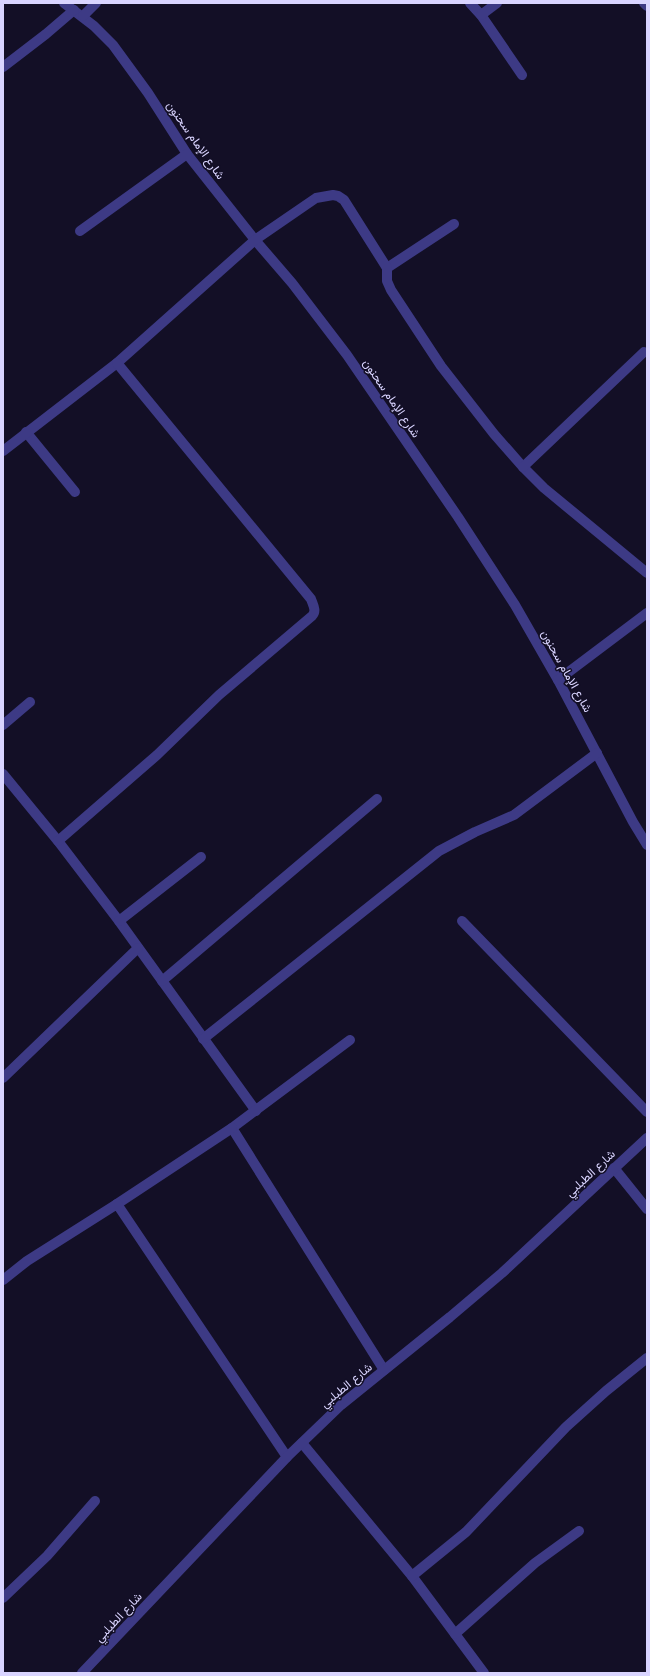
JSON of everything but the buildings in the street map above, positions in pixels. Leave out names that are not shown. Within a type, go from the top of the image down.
[{"type":"street","name":"شارع الإمام سحنون","points":[[64,3],[83,16],[99,30],[119,53],[148,93],[187,154],[255,240],[292,283],[351,361],[462,523],[515,605],[558,680],[647,844]]},
{"type":"street","points":[[83,16],[96,3]]},
{"type":"street","points":[[470,3],[481,15],[522,75]]},
{"type":"street","points":[[481,15],[497,3]]},
{"type":"street","points":[[644,3],[647,6]]},
{"type":"street","points":[[3,67],[74,10]]},
{"type":"street","points":[[80,231],[187,154]]},
{"type":"street","points":[[3,451],[117,364],[255,240],[316,198],[328,195],[338,196],[344,200],[387,268],[388,286],[441,366],[494,434],[544,488],[647,573]]},
{"type":"street","points":[[387,268],[454,224]]},
{"type":"street","points":[[523,467],[644,352]]},
{"type":"street","points":[[58,840],[157,754],[219,695],[312,616],[314,612],[314,606],[310,599],[117,364]]},
{"type":"street","points":[[26,432],[75,492]]},
{"type":"street","points":[[558,680],[647,613]]},
{"type":"street","points":[[3,725],[30,702]]},
{"type":"street","points":[[203,1039],[440,851],[474,832],[514,815],[597,753]]},
{"type":"street","points":[[3,774],[58,840],[119,921],[256,1111]]},
{"type":"street","points":[[162,981],[377,799]]},
{"type":"street","points":[[119,921],[201,856]]},
{"type":"street","points":[[462,921],[647,1112]]},
{"type":"street","points":[[3,1078],[138,948]]},
{"type":"street","points":[[3,1280],[27,1261],[232,1128],[350,1040]]},
{"type":"street","points":[[232,1128],[384,1370]]},
{"type":"street","name":"شارع الطبلبي","points":[[82,1673],[287,1457],[341,1406],[502,1273],[647,1138]]},
{"type":"street","points":[[614,1168],[647,1209]]},
{"type":"street","points":[[117,1204],[287,1457]]},
{"type":"street","points":[[412,1576],[466,1532],[566,1427],[606,1391],[647,1358]]},
{"type":"street","points":[[302,1443],[412,1576],[484,1673]]},
{"type":"street","points":[[3,1598],[47,1556],[95,1501]]},
{"type":"street","points":[[455,1634],[535,1563],[579,1531]]}]
